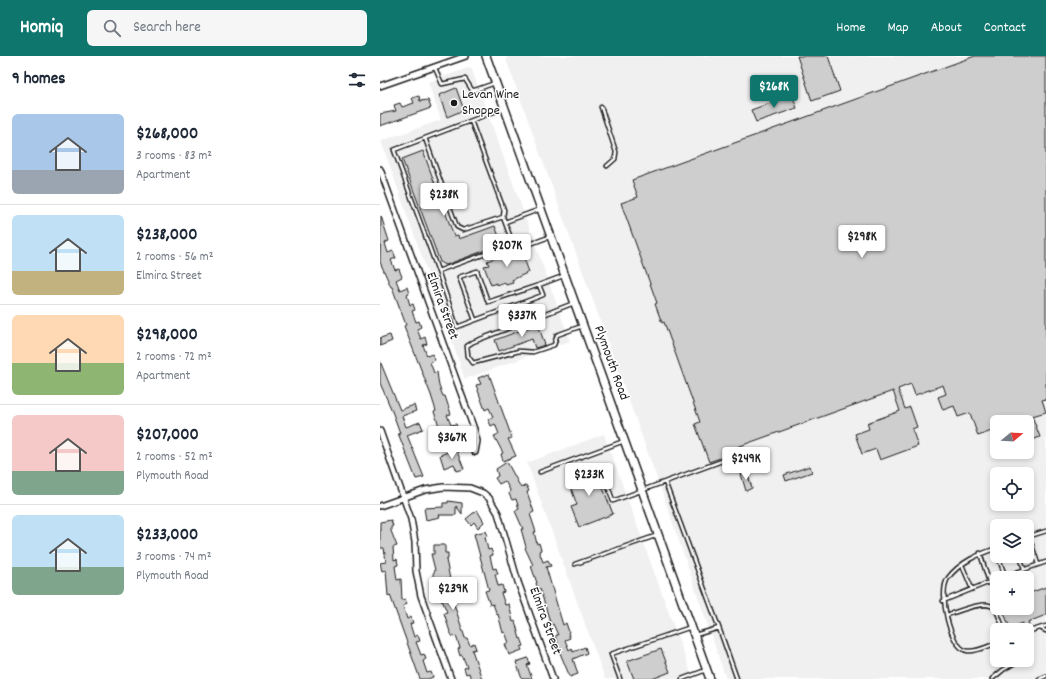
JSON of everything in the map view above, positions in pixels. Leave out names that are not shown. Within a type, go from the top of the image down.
[{"type":"main road","name":"Plymouth Road","points":[[486,56],[710,679]]},
{"type":"street","points":[[380,86],[435,67],[453,58],[466,56]]},
{"type":"street","name":"Elmira Street","points":[[380,169],[474,429],[478,441],[475,452]]},
{"type":"street","points":[[380,431],[404,497],[413,531],[418,584],[451,679]]},
{"type":"street","name":"Elmira Street","points":[[380,506],[434,488],[465,487],[475,489],[489,498],[498,513],[518,582],[553,679]]},
{"type":"lane","points":[[435,67],[442,84],[465,79],[472,90],[475,90],[495,83]]},
{"type":"lane","points":[[601,107],[616,152],[616,159],[607,166]]},
{"type":"lane","points":[[504,108],[394,150],[457,327],[543,295],[539,285]]},
{"type":"lane","points":[[471,121],[504,210],[503,217],[513,244]]},
{"type":"lane","points":[[425,138],[457,227],[463,230],[503,217]]},
{"type":"lane","points":[[505,222],[541,209]]},
{"type":"lane","points":[[438,271],[513,244],[522,247],[551,236]]},
{"type":"lane","points":[[475,320],[459,277],[477,271],[488,302],[565,275]]},
{"type":"lane","points":[[575,302],[473,342],[467,346],[468,356],[473,363],[519,351],[533,352],[554,345],[557,335],[583,326]]},
{"type":"lane","points":[[540,472],[625,441]]},
{"type":"lane","points":[[606,480],[613,500],[730,458]]},
{"type":"lane","points":[[665,482],[737,679]]},
{"type":"lane","points":[[1034,535],[1046,530]]},
{"type":"lane","points":[[574,564],[658,535]]},
{"type":"lane","points":[[990,550],[980,553],[962,565],[947,579],[943,601],[955,642],[966,651],[990,645]]},
{"type":"lane","points":[[943,601],[989,582],[980,553]]},
{"type":"lane","points":[[1034,553],[1038,564]]},
{"type":"lane","points":[[1019,571],[1046,562]]},
{"type":"lane","points":[[1022,563],[1024,569]]},
{"type":"lane","points":[[962,565],[972,589]]},
{"type":"lane","points":[[947,615],[983,604],[991,605],[995,608],[1001,623]]},
{"type":"lane","points":[[1034,630],[1046,626]]},
{"type":"lane","points":[[620,679],[611,654],[692,627]]},
{"type":"lane","points":[[695,635],[719,628]]},
{"type":"lane","points":[[1040,628],[1046,632]]},
{"type":"lane","points":[[992,679],[1008,667]]},
{"type":"lane","points":[[682,679],[707,670]]},
{"type":"lane","points":[[1039,679],[1046,676]]},
{"type":"shaded area","points":[[508,56],[1046,56],[1046,679],[726,679],[667,506],[506,59]]},
{"type":"shaded area","points":[[471,67],[570,341],[465,379],[381,141],[441,120],[428,82]]},
{"type":"shaded area","points":[[604,434],[693,679],[605,679],[527,463]]},
{"type":"building","points":[[797,56],[828,56],[840,91],[812,101]]},
{"type":"building","points":[[975,56],[1046,56],[1046,399],[1042,400],[1046,412],[1034,415],[990,415],[990,432],[978,436],[970,413],[958,417],[954,406],[943,410],[938,397],[946,394],[943,385],[915,395],[911,384],[898,389],[905,409],[910,407],[917,427],[912,429],[918,446],[880,460],[876,449],[862,454],[855,434],[869,429],[867,423],[900,411],[893,391],[729,450],[731,454],[709,462],[695,424],[700,422],[664,322],[662,323],[655,304],[657,303],[621,203],[638,197],[632,180]]},
{"type":"building","points":[[456,88],[464,110],[447,117],[439,95]]},
{"type":"building","points":[[792,95],[797,108],[756,122],[751,110]]},
{"type":"building","points":[[419,96],[420,101],[428,100],[431,108],[380,126],[380,114],[396,111],[394,105],[400,103],[402,107],[414,103],[412,98]]},
{"type":"building","points":[[423,151],[454,236],[458,235],[459,239],[495,226],[502,244],[446,265],[440,262],[402,159]]},
{"type":"building","points":[[381,216],[389,241],[385,243],[388,253],[393,251],[396,258],[391,260],[395,270],[399,269],[402,277],[396,280],[400,290],[407,287],[409,294],[407,295],[410,305],[413,304],[415,310],[412,311],[416,322],[419,321],[421,327],[417,329],[421,339],[425,337],[427,344],[423,345],[427,356],[432,354],[435,360],[430,362],[434,373],[437,372],[439,386],[443,396],[445,396],[451,414],[447,415],[451,425],[456,424],[458,431],[454,432],[456,438],[445,442],[434,412],[436,411],[431,395],[404,326],[406,325],[392,287],[380,262]]},
{"type":"building","points":[[516,250],[521,250],[529,272],[512,280],[513,283],[506,285],[505,282],[491,285],[484,266],[489,265],[487,261]]},
{"type":"building","points":[[538,324],[545,345],[535,348],[532,339],[499,351],[495,340]]},
{"type":"building","points":[[390,335],[392,341],[380,346],[380,338]]},
{"type":"building","points":[[380,361],[400,410],[414,405],[416,411],[402,416],[406,427],[420,422],[423,429],[407,435],[424,477],[416,479],[398,433],[400,433],[380,383]]},
{"type":"building","points":[[489,374],[512,438],[508,439],[516,456],[503,461],[501,454],[503,453],[494,436],[499,434],[495,424],[491,426],[488,419],[493,417],[489,408],[485,410],[476,385],[481,384],[478,378]]},
{"type":"building","points":[[1034,421],[1040,437],[1034,439]]},
{"type":"building","points":[[456,449],[464,469],[457,471],[454,464],[444,468],[440,455]]},
{"type":"building","points":[[507,462],[521,488],[526,485],[529,491],[527,492],[534,512],[530,514],[536,532],[534,532],[537,544],[539,543],[541,550],[539,551],[543,562],[548,560],[551,566],[546,567],[563,625],[566,623],[569,632],[570,638],[565,640],[569,650],[572,648],[573,652],[585,647],[587,653],[573,659],[578,674],[570,677],[555,636],[558,635],[553,624],[551,625],[540,589],[538,590],[531,566],[533,565],[525,548],[521,529],[523,529],[515,511],[519,509],[516,499],[512,500],[509,494],[510,490],[505,481],[499,484],[495,478],[498,476],[496,469]]},
{"type":"building","points":[[810,466],[812,472],[786,481],[784,475]]},
{"type":"building","points":[[595,467],[613,514],[579,527],[571,507],[577,505],[567,477]]},
{"type":"building","points":[[747,472],[752,488],[746,491],[741,474]]},
{"type":"building","points":[[448,501],[462,503],[462,514],[456,506],[456,515],[439,515],[440,517],[426,520],[424,508],[443,507],[443,503],[448,503]]},
{"type":"building","points":[[477,510],[484,522],[478,528],[474,522],[471,525],[466,519]]},
{"type":"building","points":[[391,520],[393,526],[391,527],[391,531],[397,546],[393,547],[394,560],[397,559],[398,565],[395,566],[397,580],[401,579],[402,600],[405,599],[407,604],[403,606],[407,619],[411,617],[413,623],[410,624],[414,637],[418,635],[420,641],[416,642],[421,655],[424,654],[426,659],[423,661],[427,673],[431,672],[433,677],[428,679],[420,679],[390,595],[388,596],[386,570],[382,571],[380,563],[386,562],[384,548],[380,548],[380,522]]},
{"type":"building","points":[[486,531],[488,536],[485,537],[488,550],[491,549],[493,555],[490,556],[493,569],[496,568],[498,574],[495,574],[498,586],[502,585],[504,592],[501,593],[505,605],[509,604],[513,622],[515,621],[520,639],[521,638],[524,646],[521,647],[522,650],[509,655],[505,644],[509,643],[505,632],[503,633],[498,614],[497,615],[493,604],[490,605],[485,591],[489,590],[474,534]]},
{"type":"building","points":[[434,545],[445,545],[445,553],[448,553],[448,559],[446,560],[450,579],[446,579],[465,638],[467,638],[470,645],[474,643],[476,649],[472,650],[482,679],[471,679],[469,673],[466,674],[464,668],[467,667],[462,655],[460,656],[458,649],[460,648],[456,636],[453,637],[450,632],[444,613],[447,612],[438,594],[440,594],[440,590],[437,581],[434,581],[433,574],[435,570],[431,554],[434,554]]},
{"type":"building","points":[[1046,587],[1046,615],[1028,623],[1008,623],[1005,615],[1034,615],[1034,591]]},
{"type":"building","points":[[661,649],[670,672],[652,679],[634,679],[627,661]]},
{"type":"building","points":[[528,658],[530,664],[527,665],[532,679],[522,679],[516,662]]},
{"type":"place","name":"Levan Wine Shoppe","points":[[454,103]]}]
